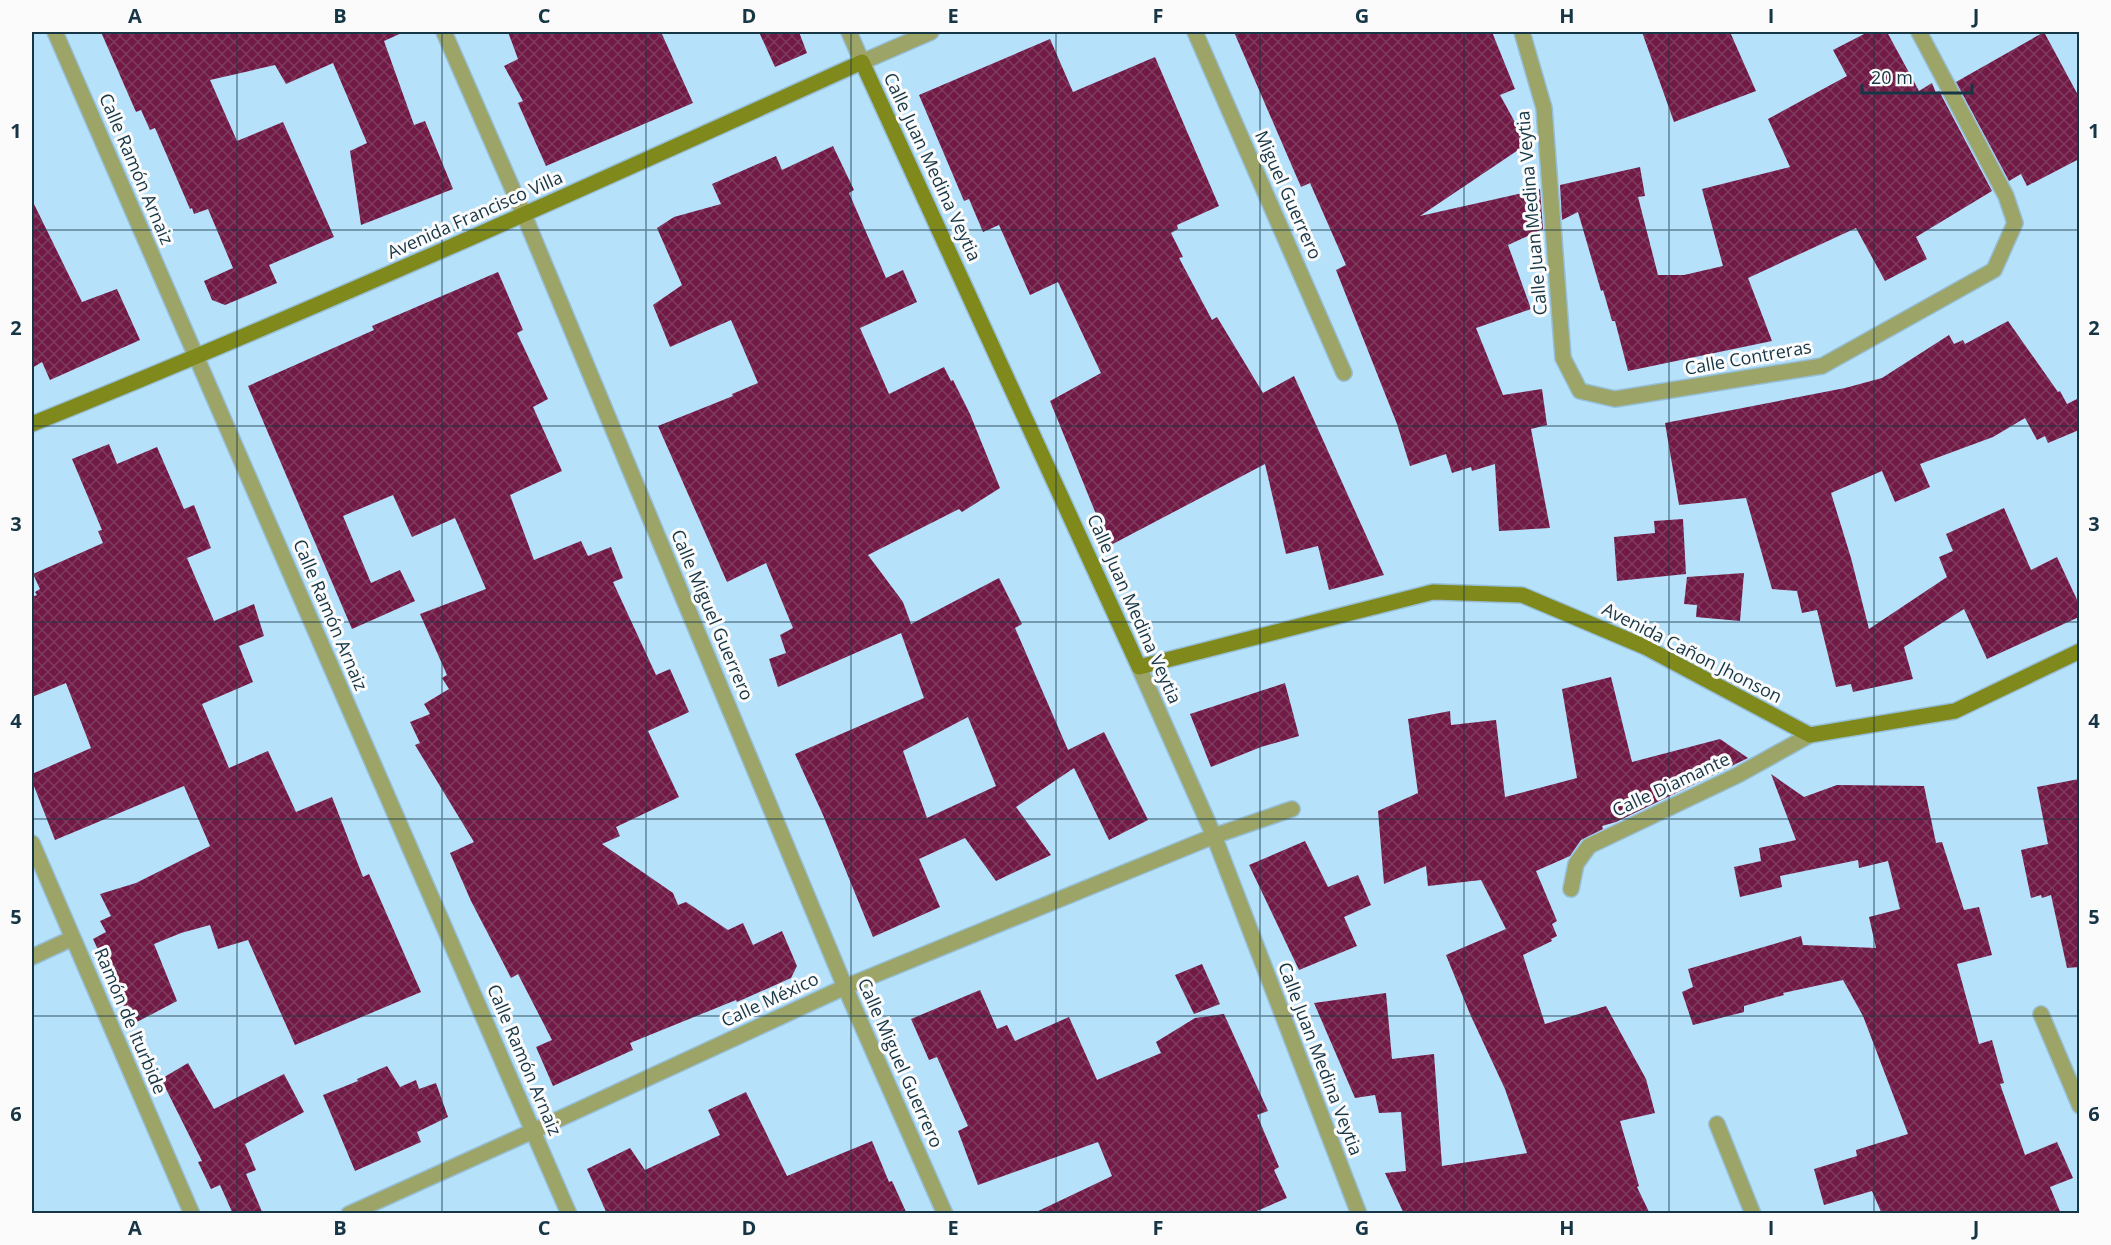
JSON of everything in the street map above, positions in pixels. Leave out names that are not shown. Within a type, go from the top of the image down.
[{"type":"main road","name":"Avenida Francisco Villa","points":[[32,424],[197,357],[524,215],[862,62]]},
{"type":"main road","name":"Calle Juan Medina Veytia","points":[[862,62],[1139,667]]},
{"type":"main road","name":"Avenida Cañon Jhonson","points":[[1139,667],[1433,592],[1522,595],[1645,647],[1810,735]]},
{"type":"main road","points":[[1810,735],[1955,711],[2079,651]]},
{"type":"street","name":"Calle Ramón Arnaiz","points":[[55,32],[569,1214]]},
{"type":"street","name":"Calle Miguel Guerrero","points":[[444,32],[524,215],[844,987],[945,1214]]},
{"type":"street","name":"Calle Juan Medina Veytia","points":[[849,32],[862,62]]},
{"type":"street","name":"Avenida Francisco Villa","points":[[862,62],[931,32]]},
{"type":"street","name":"Miguel Guerrero","points":[[1195,32],[1344,373]]},
{"type":"street","name":"Calle Juan Medina Veytia","points":[[1522,32],[1544,108],[1563,358]]},
{"type":"street","name":"Calle Contreras","points":[[1563,358],[1580,391],[1615,399],[1822,366],[1994,270],[2015,223],[2006,196],[1919,32]]},
{"type":"street","name":"Calle Juan Medina Veytia","points":[[1139,667],[1214,836],[1359,1214]]},
{"type":"street","name":"Calle Diamante","points":[[1571,889],[1576,864],[1589,846],[1738,775],[1810,735]]},
{"type":"street","name":"Calle México","points":[[349,1214],[844,987],[1214,836],[1292,809]]},
{"type":"street","name":"Ramón de Iturbide","points":[[32,843],[192,1214]]},
{"type":"street","points":[[32,957],[73,938]]},
{"type":"street","points":[[2041,1014],[2079,1106]]},
{"type":"street","points":[[1717,1124],[1753,1214]]},
{"type":"building","points":[[101,32],[404,32],[384,41],[414,125],[425,121],[453,189],[361,225],[350,151],[367,143],[333,63],[286,84],[275,65],[210,80],[237,141],[283,122],[334,237],[269,265],[277,283],[225,305],[212,300],[204,281],[233,268],[208,209],[194,214],[192,208],[190,209],[155,128],[150,130],[141,110],[136,112]]},
{"type":"building","points":[[508,32],[661,32],[693,103],[546,166],[518,103],[523,101],[504,66],[518,59]]},
{"type":"building","points":[[759,32],[799,32],[807,53],[775,67]]},
{"type":"building","points":[[1234,32],[1492,32],[1515,89],[1500,95],[1527,144],[1420,216],[1540,189],[1543,229],[1508,245],[1531,309],[1476,328],[1503,395],[1542,389],[1547,425],[1531,429],[1550,528],[1499,531],[1495,464],[1472,471],[1471,467],[1452,473],[1446,454],[1410,466],[1397,424],[1336,270],[1346,265],[1310,183],[1301,187]]},
{"type":"building","points":[[1642,32],[1730,32],[1756,91],[1674,122]]},
{"type":"building","points":[[1868,32],[1887,32],[1919,91],[1932,83],[1936,93],[1939,91],[1992,191],[1916,237],[1927,259],[1885,281],[1856,228],[1748,278],[1772,341],[1628,371],[1615,321],[1612,321],[1603,290],[1601,291],[1578,212],[1562,220],[1560,185],[1640,167],[1645,196],[1638,197],[1658,275],[1684,275],[1723,266],[1702,189],[1790,167],[1768,119],[1847,76],[1833,50]]},
{"type":"building","points":[[2044,32],[2079,97],[2079,159],[2027,186],[2021,174],[2009,181],[1956,82]]},
{"type":"building","points":[[1050,39],[1073,92],[1155,57],[1219,206],[1177,225],[1178,229],[1171,233],[1183,257],[1179,258],[1212,320],[1217,317],[1263,393],[1294,376],[1384,575],[1329,590],[1318,546],[1286,554],[1265,464],[1109,546],[1050,401],[1101,373],[1058,282],[1030,295],[999,225],[983,232],[969,199],[964,201],[919,95]]},
{"type":"building","points":[[833,146],[854,190],[849,193],[886,278],[903,270],[917,302],[860,328],[889,394],[944,367],[970,414],[1000,488],[962,512],[959,509],[868,555],[903,602],[911,624],[999,578],[1022,624],[1015,628],[1068,750],[1104,732],[1148,820],[1109,840],[1074,768],[1016,807],[1051,855],[996,881],[965,838],[919,859],[940,907],[873,937],[823,815],[795,754],[924,698],[901,633],[778,687],[769,659],[786,653],[780,635],[793,628],[766,563],[727,582],[658,426],[733,396],[732,394],[758,383],[731,320],[670,347],[653,305],[682,285],[657,228],[674,217],[721,204],[712,184],[776,156],[782,170]],"holes":[[[968,717],[996,786],[927,818],[903,751]]]},
{"type":"building","points":[[32,200],[82,302],[117,289],[140,340],[50,380],[42,362],[32,368]]},
{"type":"building","points":[[498,272],[523,330],[517,333],[548,399],[533,407],[562,471],[510,495],[534,560],[581,541],[588,556],[611,547],[623,578],[613,582],[656,675],[670,669],[689,712],[648,731],[679,797],[616,827],[620,836],[602,844],[673,893],[678,905],[686,902],[728,930],[743,923],[753,945],[782,931],[797,966],[791,978],[737,1002],[736,1000],[630,1043],[633,1050],[553,1086],[536,1047],[552,1040],[518,974],[511,978],[471,901],[450,853],[474,842],[415,745],[420,743],[410,722],[430,714],[424,704],[449,689],[442,678],[447,675],[420,614],[486,589],[455,518],[412,537],[393,495],[343,516],[371,583],[400,570],[415,601],[352,629],[248,386],[374,330],[372,326]]},
{"type":"building","points":[[2008,321],[2058,392],[2060,391],[2067,404],[2079,398],[2079,430],[2048,443],[2045,436],[2037,440],[2025,418],[1993,437],[1920,464],[1930,487],[1895,502],[1882,471],[1831,493],[1869,629],[1947,577],[1939,557],[1953,551],[1946,534],[2004,508],[2031,570],[2057,557],[2079,604],[2079,617],[1987,659],[1964,609],[1904,647],[1913,679],[1853,692],[1851,684],[1836,687],[1817,610],[1802,613],[1797,591],[1772,589],[1746,498],[1679,505],[1665,423],[1845,388],[1882,378],[1949,335],[1954,344],[1963,340],[1965,344]]},
{"type":"building","points":[[109,444],[117,464],[157,447],[184,509],[194,505],[211,548],[187,558],[214,621],[254,604],[264,636],[239,646],[253,682],[202,704],[229,768],[268,751],[296,812],[332,797],[363,877],[369,874],[421,992],[295,1045],[248,940],[218,949],[210,925],[154,944],[177,1001],[135,1023],[128,1005],[124,1006],[93,939],[106,932],[100,921],[111,916],[100,894],[136,883],[210,846],[184,786],[55,840],[32,781],[32,774],[91,748],[66,683],[32,697],[32,597],[37,595],[35,592],[40,589],[33,574],[103,543],[98,531],[102,530],[72,459]]},
{"type":"building","points":[[1683,519],[1686,574],[1617,581],[1614,537],[1655,533],[1654,521]]},
{"type":"building","points":[[1744,573],[1740,621],[1696,617],[1697,605],[1684,604],[1687,577]]},
{"type":"building","points":[[1611,677],[1632,762],[1720,739],[1748,758],[1616,822],[1602,826],[1603,829],[1581,840],[1570,856],[1536,871],[1557,921],[1552,924],[1557,936],[1551,939],[1552,941],[1523,955],[1545,1024],[1606,1006],[1646,1079],[1655,1113],[1620,1121],[1639,1186],[1637,1187],[1650,1214],[1404,1214],[1385,1173],[1406,1171],[1401,1112],[1379,1113],[1375,1095],[1355,1098],[1314,1003],[1386,993],[1392,1059],[1434,1054],[1442,1166],[1527,1153],[1505,1089],[1470,1014],[1446,955],[1506,929],[1481,880],[1428,886],[1426,866],[1384,884],[1378,811],[1418,793],[1408,719],[1450,711],[1451,725],[1496,720],[1505,797],[1577,778],[1562,689]]},
{"type":"building","points":[[1285,683],[1299,736],[1261,747],[1211,767],[1190,714]]},
{"type":"building","points":[[1771,774],[1804,797],[1837,785],[1924,786],[1936,843],[1942,842],[1964,910],[1979,907],[1992,955],[1957,964],[1979,1044],[1992,1040],[2004,1083],[2000,1084],[2025,1155],[2057,1142],[2073,1178],[2050,1187],[2061,1214],[1882,1214],[1872,1191],[1824,1205],[1814,1169],[1857,1156],[1856,1150],[1908,1134],[1863,1016],[1843,980],[1783,993],[1784,995],[1744,1006],[1744,1012],[1693,1025],[1682,992],[1693,987],[1688,969],[1801,936],[1803,945],[1876,948],[1869,917],[1900,909],[1888,861],[1859,868],[1858,860],[1780,876],[1782,887],[1740,897],[1734,867],[1761,861],[1759,848],[1796,840]]},
{"type":"building","points":[[2079,779],[2079,967],[2067,968],[2051,895],[2031,898],[2021,850],[2048,844],[2037,787]]},
{"type":"building","points":[[1305,841],[1328,887],[1358,875],[1371,905],[1344,917],[1357,946],[1299,970],[1249,865]]},
{"type":"building","points":[[1202,964],[1220,1004],[1194,1014],[1175,975]]},
{"type":"building","points":[[980,990],[997,1029],[1007,1025],[1015,1041],[1069,1017],[1097,1080],[1161,1053],[1156,1042],[1195,1018],[1224,1014],[1268,1111],[1257,1115],[1279,1167],[1274,1170],[1287,1198],[1250,1214],[1032,1214],[1112,1176],[1098,1142],[978,1185],[958,1131],[968,1126],[937,1057],[929,1060],[911,1019]]},
{"type":"building","points":[[188,1063],[214,1109],[284,1074],[304,1112],[245,1144],[256,1170],[246,1174],[263,1214],[233,1214],[220,1185],[211,1189],[198,1162],[202,1161],[161,1079]]},
{"type":"building","points":[[387,1066],[400,1087],[416,1080],[419,1089],[436,1083],[448,1117],[417,1132],[421,1142],[355,1171],[323,1095]]},
{"type":"building","points":[[746,1092],[787,1176],[872,1141],[889,1182],[892,1181],[907,1214],[607,1214],[587,1169],[630,1148],[645,1170],[720,1135],[708,1110]]}]
